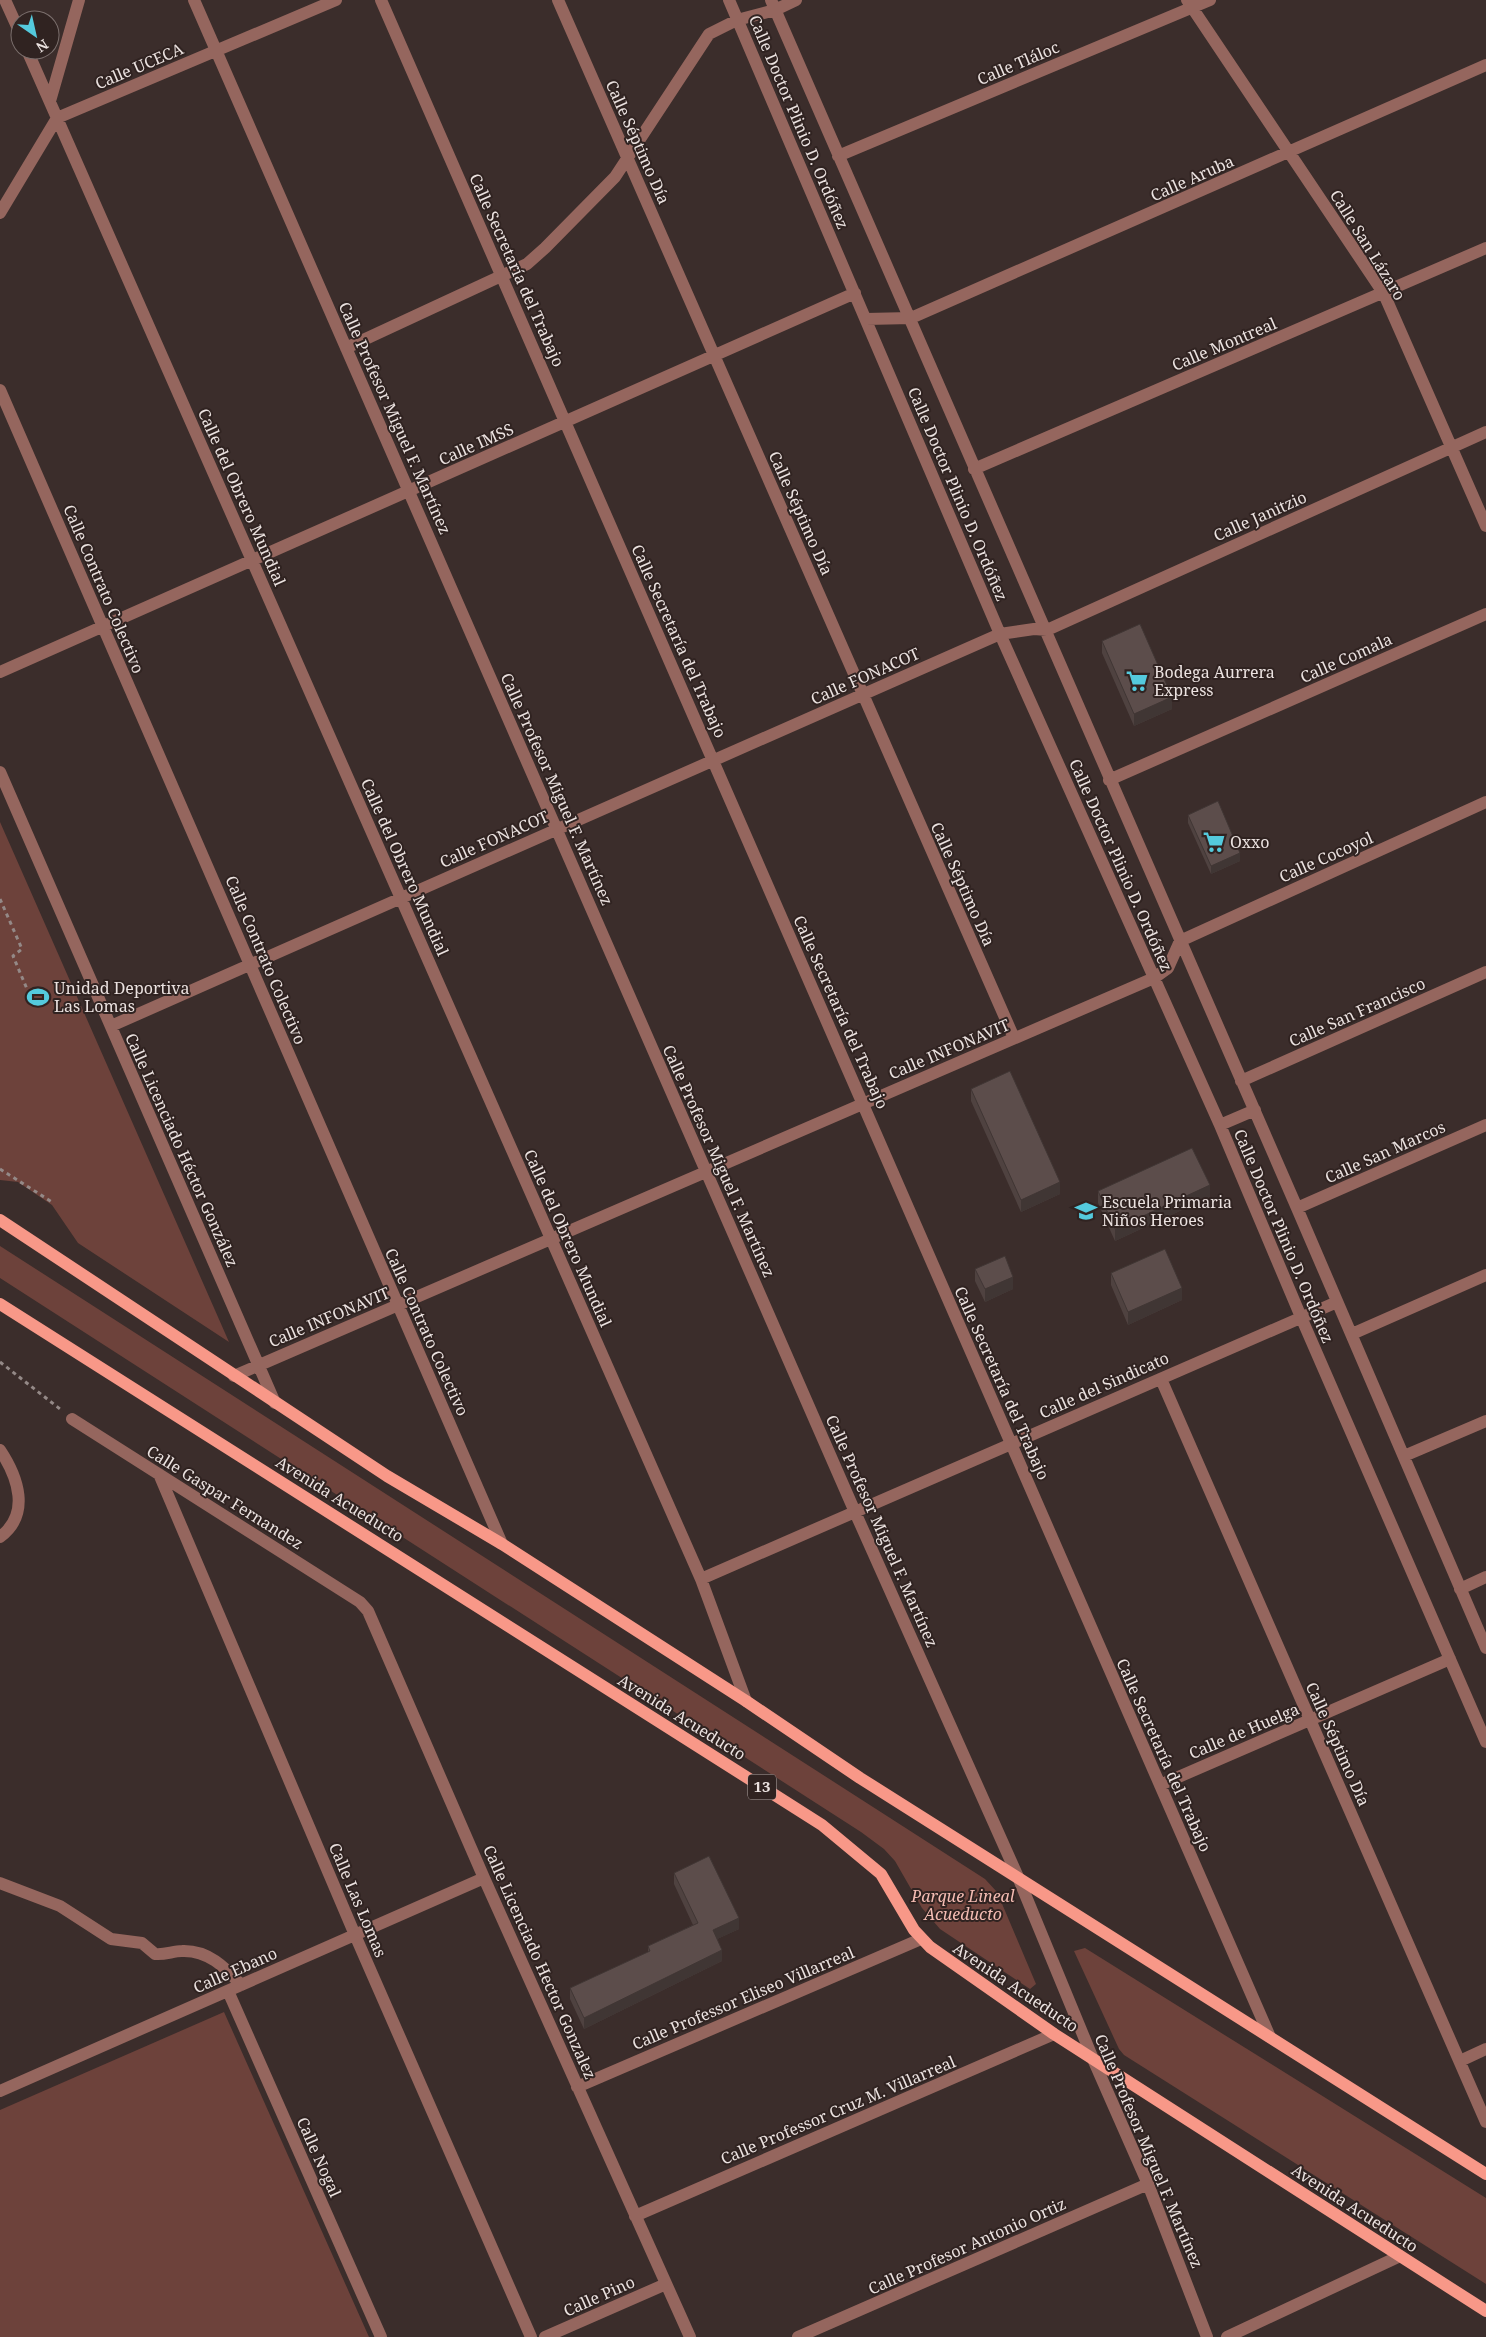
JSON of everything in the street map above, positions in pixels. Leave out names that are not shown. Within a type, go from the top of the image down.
[{"type":"main road","points":[[0,1220],[387,1476],[502,1544],[746,1701],[860,1778],[1486,2174]]},
{"type":"main road","name":"Avenida Acueducto","points":[[0,1304],[822,1825],[881,1874],[921,1939],[970,1976],[1054,2034],[1486,2311]]},
{"type":"street","points":[[50,101],[79,0]]},
{"type":"street","name":"Calle Profesor Miguel F. Martínez","points":[[194,0],[855,1512],[1018,1877],[1093,2059],[1148,2184],[1207,2337]]},
{"type":"street","name":"Calle UCECA","points":[[57,118],[336,0]]},
{"type":"street","name":"Calle Secretaría del Trabajo","points":[[381,0],[1270,2037]]},
{"type":"street","name":"Calle Séptimo Día","points":[[558,0],[1014,1038]]},
{"type":"street","name":"Calle Doctor Plinio D. Ordóñez","points":[[729,0],[1000,634],[1220,1125],[1301,1317],[1486,1742]]},
{"type":"street","points":[[346,348],[502,277],[526,264],[607,187],[708,34],[773,5],[796,0]]},
{"type":"street","name":"Calle Tláloc","points":[[838,156],[1189,4],[1210,0]]},
{"type":"street","name":"Calle San Lázaro","points":[[1189,4],[1384,294],[1486,526]]},
{"type":"street","name":"Calle Doctor Plinio D. Ordóñez","points":[[773,5],[911,318],[974,469],[1047,630],[1109,780],[1352,1334],[1486,1648]]},
{"type":"street","name":"Calle del Obrero Mundial","points":[[32,60],[701,1579],[746,1701]]},
{"type":"street","name":"Calle Aruba","points":[[911,318],[1486,65]]},
{"type":"street","points":[[0,214],[57,118]]},
{"type":"street","name":"Calle Montreal","points":[[974,469],[1384,294],[1486,248]]},
{"type":"street","name":"Calle IMSS","points":[[0,672],[855,294]]},
{"type":"street","points":[[866,319],[911,318]]},
{"type":"street","name":"Calle Contrato Colectivo","points":[[0,390],[502,1544]]},
{"type":"street","name":"Calle Janitzio","points":[[1047,630],[1486,432]]},
{"type":"street","name":"Calle Comala","points":[[1109,780],[1486,614]]},
{"type":"street","name":"Calle FONACOT","points":[[111,1026],[1000,634],[1034,629],[1047,630]]},
{"type":"street","name":"Calle Licenciado Héctor González","points":[[0,772],[275,1403]]},
{"type":"street","name":"Calle Cocoyol","points":[[1180,941],[1486,802]]},
{"type":"street","points":[[1154,978],[1168,968],[1180,941]]},
{"type":"street","name":"Calle San Francisco","points":[[1241,1081],[1486,972]]},
{"type":"street","name":"Calle INFONAVIT","points":[[234,1376],[1154,978]]},
{"type":"street","points":[[1220,1125],[1254,1110]]},
{"type":"street","name":"Calle San Marcos","points":[[1297,1208],[1486,1125]]},
{"type":"street","points":[[1352,1334],[1486,1275]]},
{"type":"street","name":"Calle del Sindicato","points":[[701,1579],[1337,1302]]},
{"type":"street","name":"Calle Séptimo Día","points":[[1161,1378],[1486,2122]]},
{"type":"street","name":"Calle Gaspar Fernandez","points":[[72,1419],[360,1602]]},
{"type":"street","points":[[1404,1456],[1486,1421]]},
{"type":"street","points":[[0,1450],[9,1464],[20,1491],[18,1513],[8,1531],[0,1537]]},
{"type":"street","name":"Calle Las Lomas","points":[[159,1474],[355,1935],[531,2337]]},
{"type":"street","points":[[1460,1589],[1486,1577]]},
{"type":"street","name":"Calle Licenciado Hector Gonzalez","points":[[360,1602],[373,1619],[484,1878],[690,2337]]},
{"type":"street","name":"Calle de Huelga","points":[[1160,1785],[1450,1659]]},
{"type":"street","name":"Calle Ebano","points":[[0,2091],[484,1878]]},
{"type":"street","points":[[0,1883],[60,1906],[111,1939],[142,1943],[155,1954],[181,1951],[199,1952],[212,1959],[241,1985]]},
{"type":"street","name":"Calle Professor Eliseo Villarreal","points":[[577,2087],[921,1939]]},
{"type":"street","name":"Calle Nogal","points":[[228,1991],[381,2337]]},
{"type":"street","name":"Calle Professor Cruz M. Villarreal","points":[[635,2216],[1054,2034]]},
{"type":"street","points":[[1460,2061],[1486,2049]]},
{"type":"street","name":"Calle Profesor Antonio Ortiz","points":[[798,2337],[1148,2184]]},
{"type":"street","points":[[1228,2337],[1400,2256]]},
{"type":"street","name":"Calle Pino","points":[[545,2337],[666,2284]]},
{"type":"path","points":[[0,899],[22,949],[13,956],[27,989]]},
{"type":"path","points":[[0,1169],[52,1202]]},
{"type":"path","points":[[0,1362],[72,1419]]},
{"type":"green space","name":"Unidad Deportiva Las Lomas","points":[[0,822],[229,1342],[78,1243],[52,1205],[18,1182],[0,1180]]},
{"type":"green space","name":"Parque Lineal Acueducto","points":[[0,1246],[985,1879],[997,1892],[1036,1984],[1030,1989],[940,1929],[922,1908],[895,1861],[884,1849],[861,1832],[0,1278]]},
{"type":"green space","points":[[1085,1948],[1486,2198],[1486,2284],[1124,2055],[1119,2049],[1074,1951]]},
{"type":"green space","points":[[224,2012],[369,2337],[0,2337],[0,2110]]},
{"type":"building","name":"Bodega Aurrera Express","points":[[1140,624],[1172,697],[1134,714],[1102,641]]},
{"type":"building","name":"Oxxo","points":[[1218,801],[1240,853],[1211,866],[1188,815]]},
{"type":"building","points":[[1010,1071],[1060,1182],[1021,1200],[971,1089]]},
{"type":"building","points":[[1192,1148],[1210,1185],[1115,1229],[1098,1191]]},
{"type":"building","points":[[1165,1249],[1182,1288],[1128,1312],[1111,1273]]},
{"type":"building","points":[[1005,1256],[1013,1277],[985,1289],[975,1269]]},
{"type":"building","points":[[709,1856],[739,1918],[713,1930],[722,1950],[584,2018],[570,1988],[650,1951],[648,1946],[698,1923],[674,1873]]},
{"type":"place","name":"Bodega Aurrera Express","points":[[1137,681]]},
{"type":"place","name":"Oxxo","points":[[1214,842]]},
{"type":"place","name":"Unidad Deportiva Las Lomas","points":[[38,997]]},
{"type":"place","name":"Escuela Primaria Niños Heroes","points":[[1086,1211]]}]
